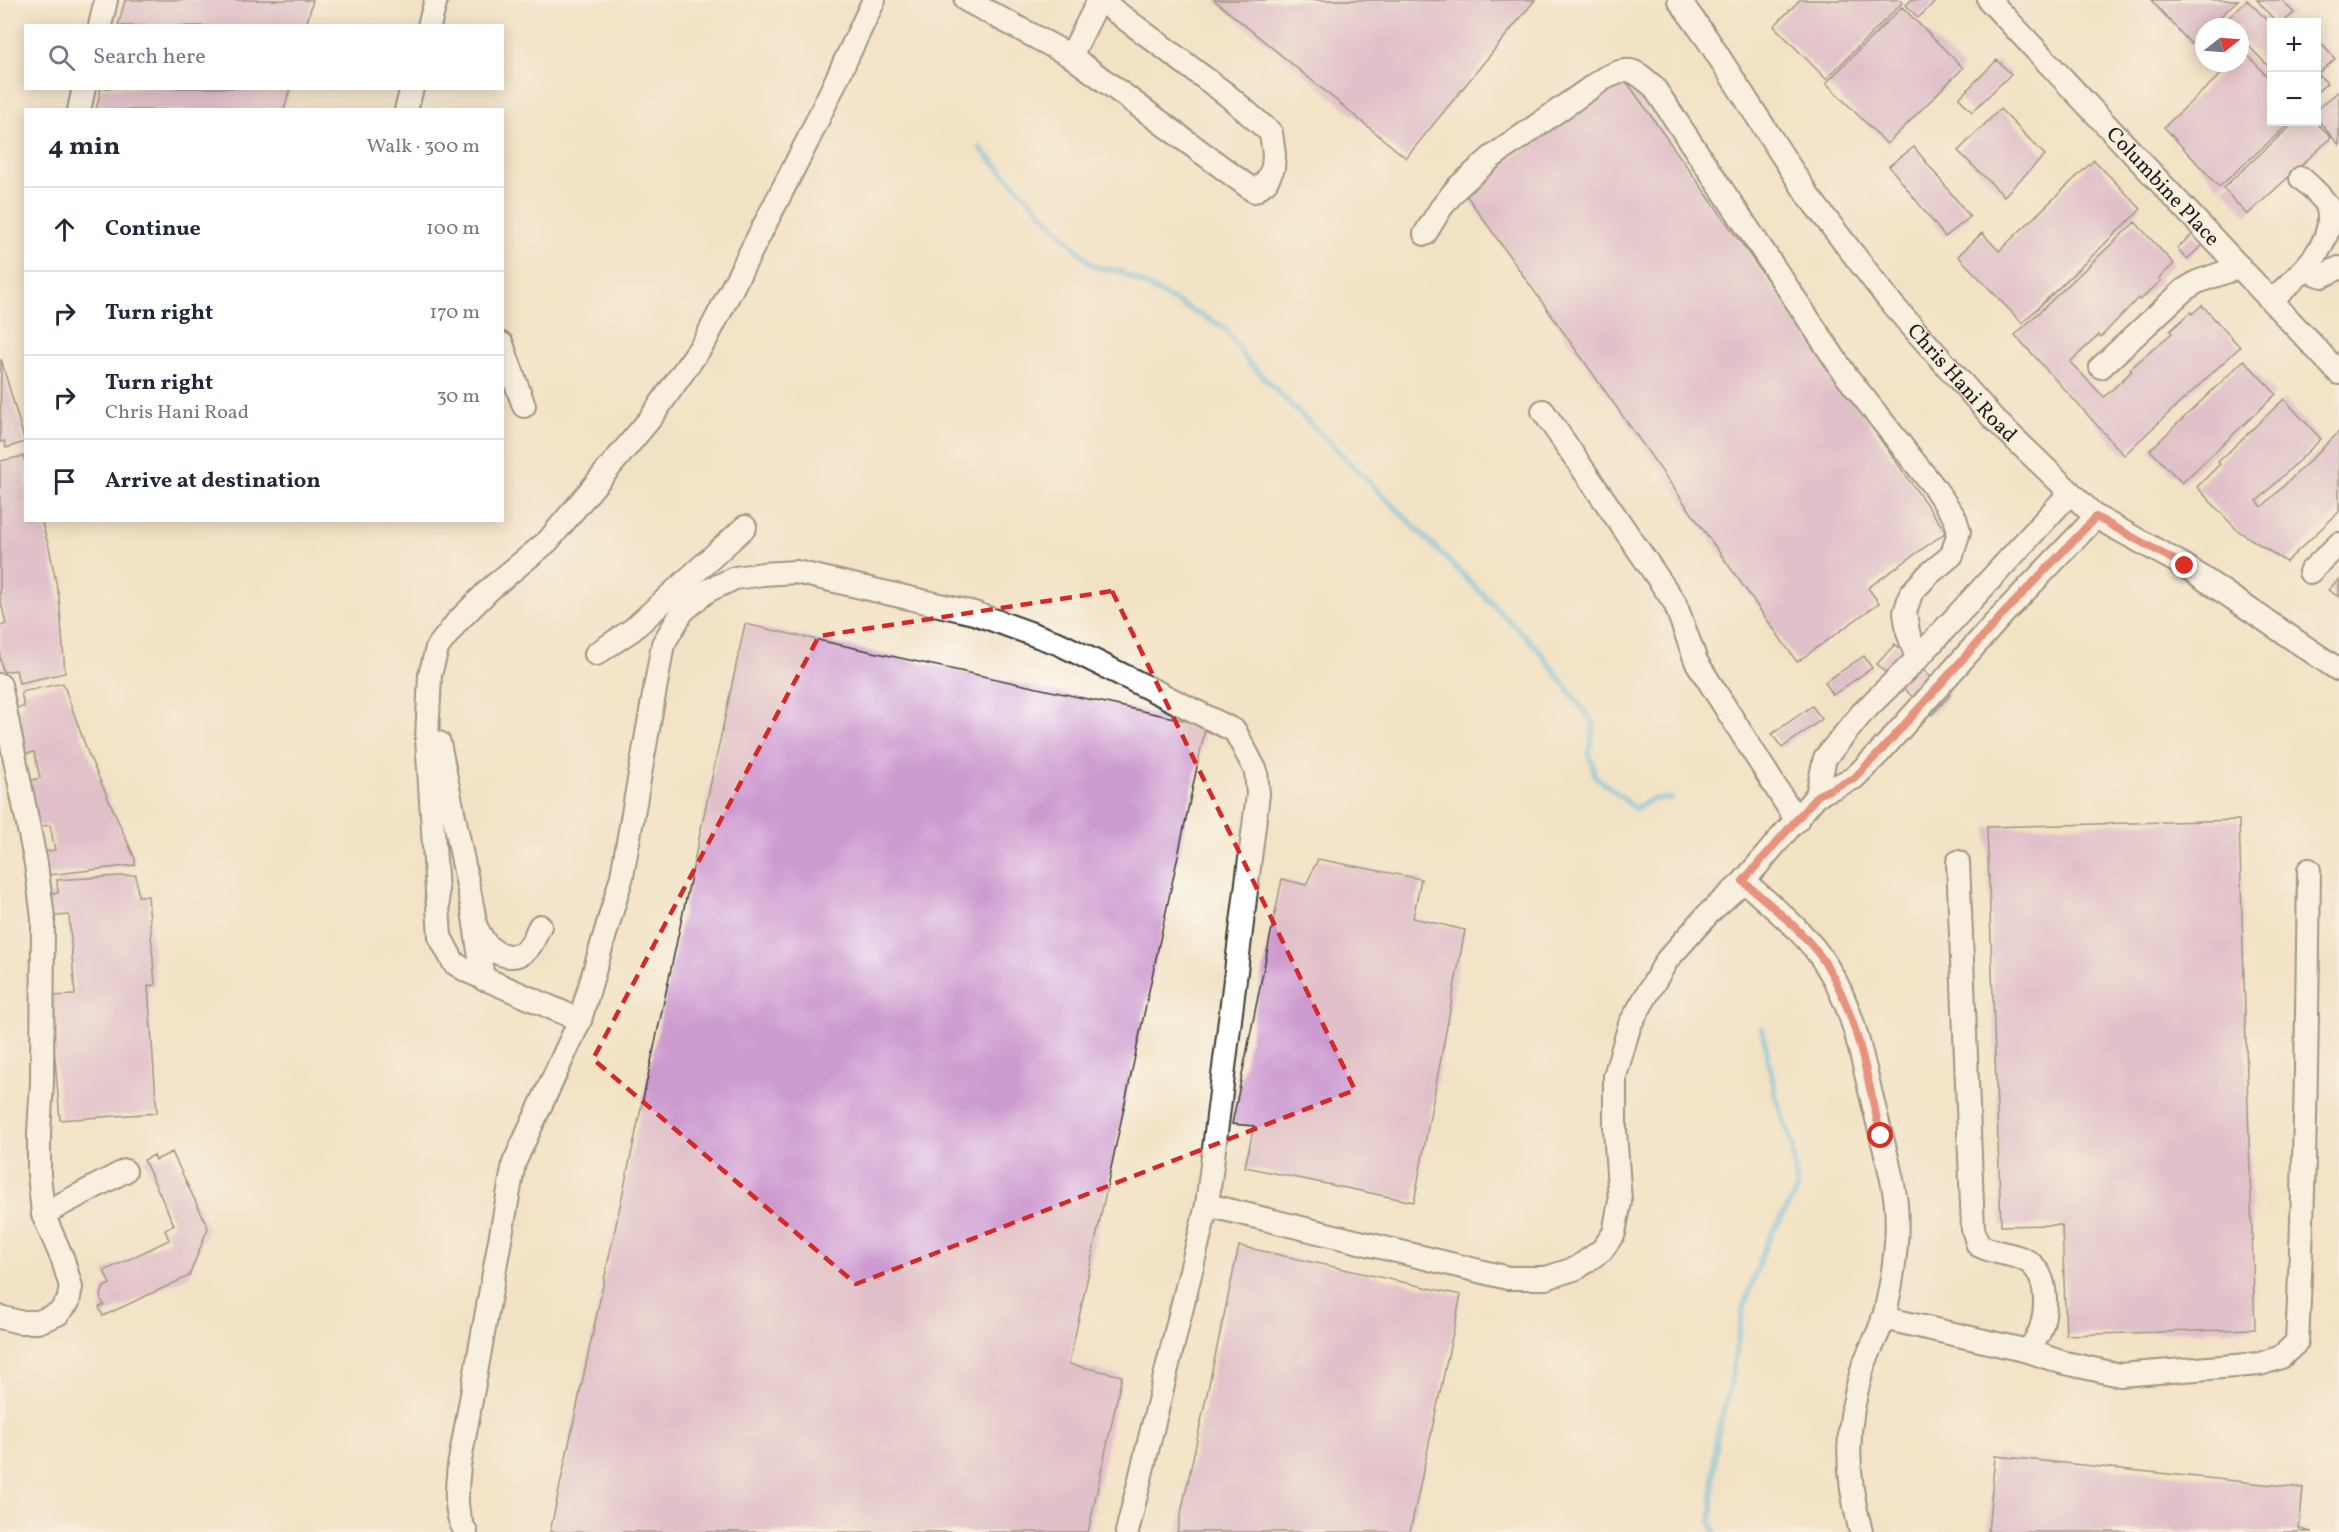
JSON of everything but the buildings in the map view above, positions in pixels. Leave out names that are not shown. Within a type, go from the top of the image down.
[{"type":"street","points":[[100,24],[106,0]]},
{"type":"street","points":[[430,24],[436,0]]},
{"type":"street","points":[[580,1020],[483,979],[454,963],[440,937],[427,739],[430,675],[437,648],[457,622],[490,589],[548,541],[650,418],[705,341],[808,140],[874,0]]},
{"type":"street","points":[[966,0],[1071,56],[1254,191],[1266,182],[1274,168],[1271,134],[1226,94],[1099,0],[1071,56]]},
{"type":"street","name":"Chris Hani Road","points":[[1680,0],[1809,197],[1892,304],[1993,418],[2096,517],[2185,566],[2339,670]]},
{"type":"street","name":"Columbine Place","points":[[1989,0],[2339,373]]},
{"type":"street","points":[[1425,234],[1457,188],[1492,158],[1603,79],[1620,70],[1635,70],[1653,86],[1845,374],[1934,487],[1955,518],[1959,531],[1952,555],[1911,593],[1905,613],[1908,632],[1917,659]]},
{"type":"street","points":[[79,108],[84,90]]},
{"type":"street","points":[[407,108],[411,90]]},
{"type":"street","points":[[2272,300],[2329,247],[2335,233],[2334,219],[2329,207],[2320,195],[2301,178]]},
{"type":"street","points":[[2101,368],[2184,290],[2197,282],[2240,267]]},
{"type":"street","points":[[2305,270],[2322,276],[2339,268]]},
{"type":"street","points":[[504,350],[524,406]]},
{"type":"street","points":[[1543,411],[1675,603],[1696,661],[1797,821]]},
{"type":"street","points":[[1818,795],[1825,758],[1862,713],[1917,659],[2070,493]]},
{"type":"street","points":[[1207,1205],[1508,1278],[1546,1278],[1577,1268],[1602,1250],[1614,1233],[1620,1201],[1615,1131],[1615,1076],[1630,1024],[1667,960],[1709,913],[1743,881],[1818,795],[1854,778],[1880,752],[2003,614],[2096,517]]},
{"type":"street","points":[[596,654],[632,630],[745,527]]},
{"type":"street","points":[[2310,572],[2339,544]]},
{"type":"street","points":[[466,1532],[462,1527],[456,1499],[459,1466],[514,1163],[580,1020],[622,876],[663,644],[683,611],[707,591],[735,579],[796,572],[974,613],[1060,644],[1235,731],[1256,771],[1258,794],[1207,1205],[1127,1532]]},
{"type":"street","points":[[0,685],[36,864],[43,918],[42,1082],[39,1133],[39,1174],[43,1214],[68,1273],[70,1287],[68,1302],[58,1314],[38,1322],[19,1322],[0,1317]]},
{"type":"street","points":[[429,691],[476,926],[483,979]]},
{"type":"street","points":[[1958,862],[1973,1229],[1978,1245],[1990,1251],[2025,1260],[2040,1275],[2045,1297],[2040,1330],[2028,1351]]},
{"type":"street","points":[[1883,1318],[2028,1351],[2061,1362],[2120,1375],[2260,1364],[2281,1357],[2297,1342],[2307,1070],[2308,870]]},
{"type":"street","points":[[1743,881],[1797,930],[1826,964],[1844,999],[1857,1038],[1896,1203],[1896,1255],[1883,1318],[1864,1365],[1851,1411],[1848,1455],[1854,1506],[1861,1532]]},
{"type":"street","points":[[476,926],[487,945],[498,953],[512,957],[520,955],[529,947],[540,926]]},
{"type":"street","points":[[43,1214],[125,1171]]},
{"type":"highlighted area","points":[[1112,591],[1355,1090],[856,1284],[593,1059],[819,636]]},
{"type":"waterway","points":[[980,148],[1094,267],[1119,271],[1225,328],[1247,361],[1537,648],[1594,724],[1589,752],[1595,776],[1635,808],[1653,799],[1671,798]]},
{"type":"waterway","points":[[1715,1532],[1711,1523],[1716,1439],[1730,1388],[1743,1309],[1766,1244],[1797,1190],[1792,1142],[1777,1101],[1762,1028]]},
{"type":"route","points":[[1881,1136],[1857,1038],[1844,999],[1826,964],[1797,930],[1743,881],[1818,795],[1854,778],[1880,752],[2003,614],[2096,517],[2185,566]]}]
